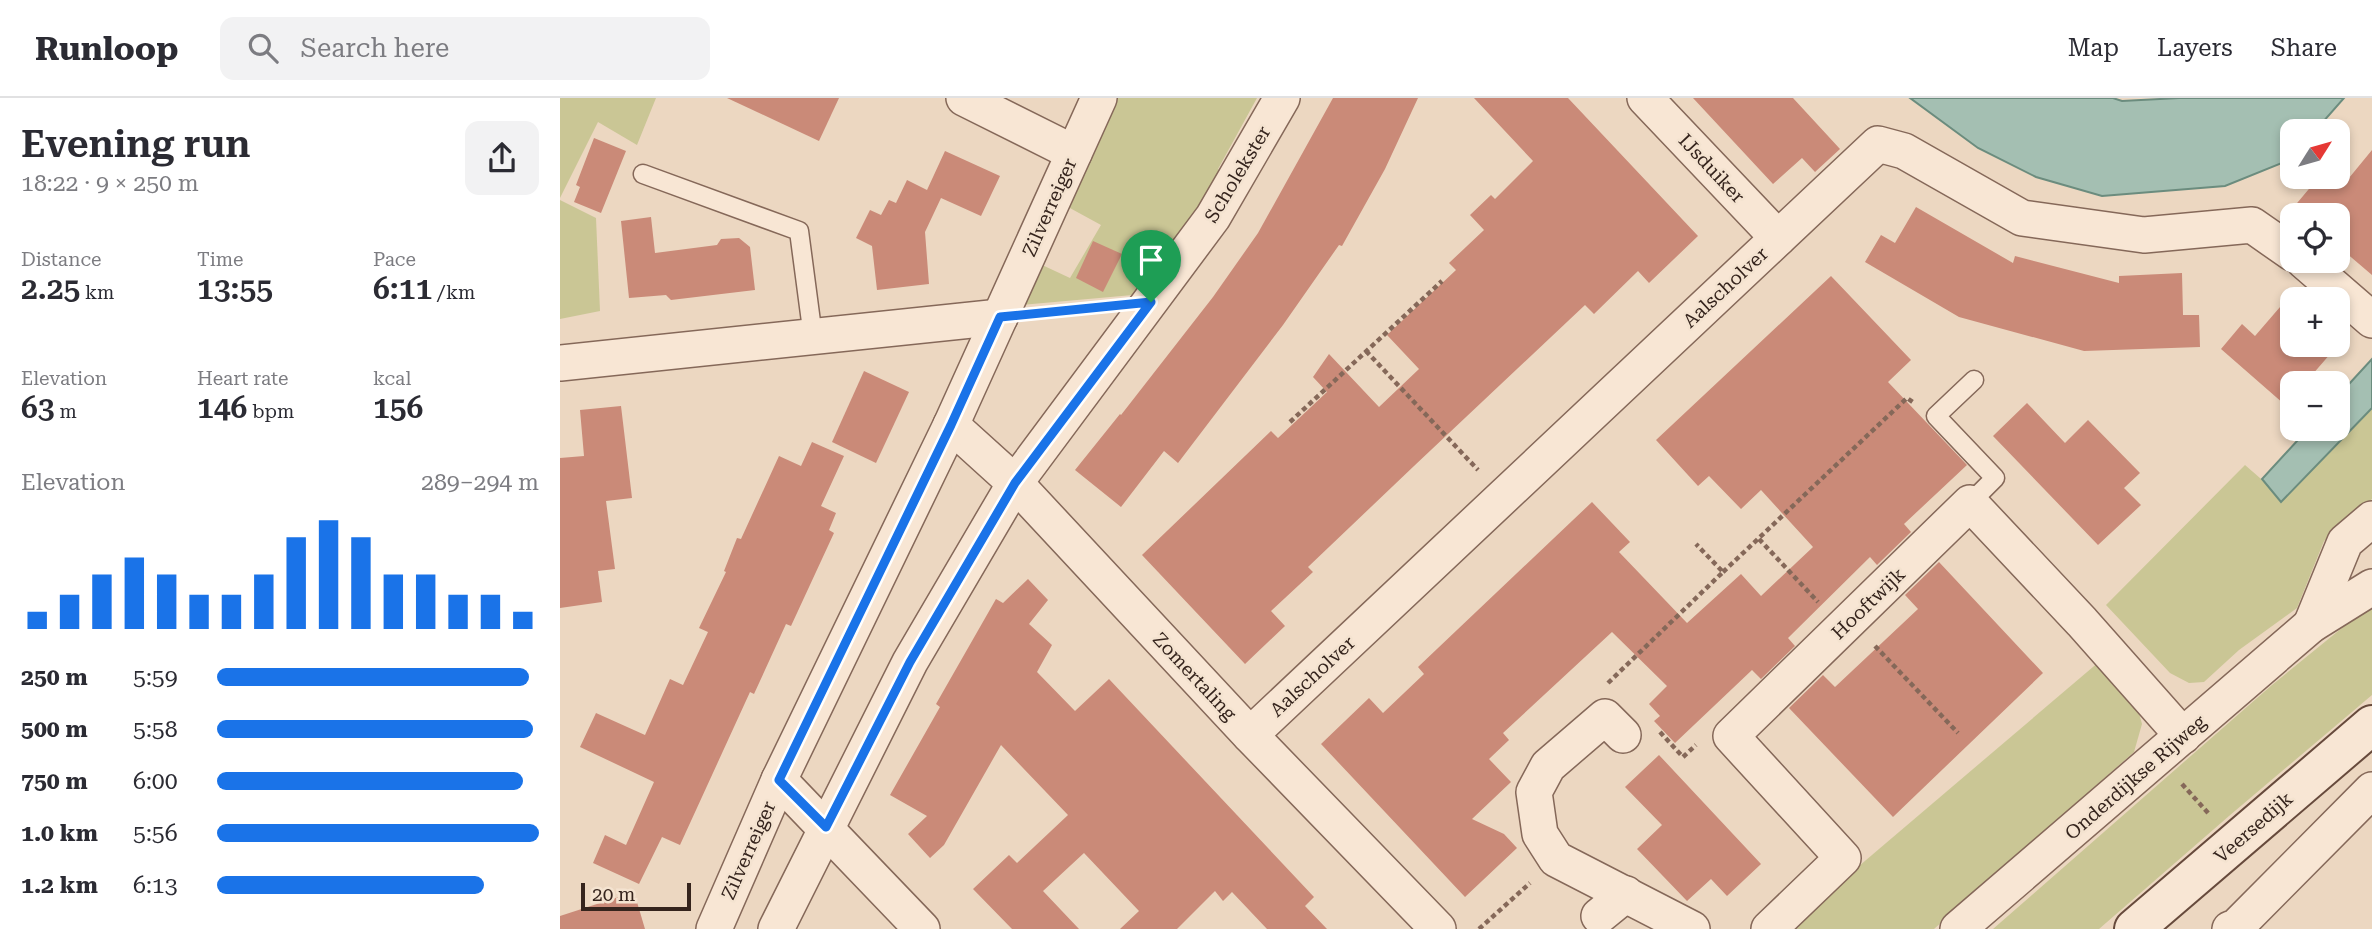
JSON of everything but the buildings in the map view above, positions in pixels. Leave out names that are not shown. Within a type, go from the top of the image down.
[{"type":"main road","name":"Veersedijk","points":[[2134,929],[2372,725]]},
{"type":"street","points":[[964,98],[1074,153]]},
{"type":"street","name":"Zilverreiger","points":[[714,929],[779,780],[951,425],[1099,98]]},
{"type":"street","name":"Scholekster","points":[[776,929],[910,662],[1015,483],[1213,217],[1282,98]]},
{"type":"street","name":"IJsduiker","points":[[1645,98],[1778,238]]},
{"type":"street","name":"Aalscholver","points":[[1250,735],[1878,145],[1903,150],[2022,218],[2144,235],[2252,225],[2280,245]]},
{"type":"street","points":[[2318,273],[2372,320]]},
{"type":"street","points":[[560,363],[1000,317]]},
{"type":"street","name":"Zomertaling","points":[[951,425],[1015,483],[1250,735],[1438,929]]},
{"type":"street","points":[[1970,503],[2082,622],[2171,747]]},
{"type":"street","name":"Hooftwijk","points":[[1731,736],[1970,503]]},
{"type":"street","name":"Onderdijkse Rijweg","points":[[2311,625],[2345,542],[2372,519]]},
{"type":"street","name":"Onderdijkse Rijweg","points":[[1958,929],[2311,625],[2372,587]]},
{"type":"street","points":[[1614,726],[1548,766],[1534,792],[1540,834],[1556,859],[1692,929]]},
{"type":"street","points":[[1731,736],[1843,858],[1769,929]]},
{"type":"street","points":[[779,780],[922,929]]},
{"type":"street","points":[[2230,929],[2236,927],[2372,790]]},
{"type":"street","points":[[1599,916],[1626,894]]},
{"type":"lane","points":[[643,174],[799,231],[813,337]]},
{"type":"lane","points":[[1970,503],[1995,478],[1936,416],[1974,380]]},
{"type":"path","points":[[1290,422],[1442,281]]},
{"type":"path","points":[[1000,317],[1151,302]]},
{"type":"path","points":[[1366,351],[1502,496]]},
{"type":"path","points":[[1731,736],[1706,736],[1683,757],[1657,729],[1614,726],[1603,687],[1907,398],[1936,416]]},
{"type":"path","points":[[1759,539],[1958,733]]},
{"type":"path","points":[[1696,544],[1723,572]]},
{"type":"path","points":[[2171,747],[2235,842]]},
{"type":"path","points":[[1479,929],[1556,859]]},
{"type":"shaded area","points":[[560,98],[656,98],[637,145],[598,122],[560,198]]},
{"type":"shaded area","points":[[1118,98],[1257,98],[1218,169],[1226,176],[1144,294],[1021,305],[1040,264],[1070,278],[1101,225],[1068,207]]},
{"type":"shaded area","points":[[1910,98],[2113,98],[2122,101],[2179,98],[2344,98],[2326,119],[2280,119],[2280,164],[2225,186],[2102,196],[2036,177],[1978,148]]},
{"type":"shaded area","points":[[560,200],[596,218],[600,311],[560,319]]},
{"type":"shaded area","points":[[2372,359],[2372,408],[2350,431],[2350,383]]},
{"type":"shaded area","points":[[2372,408],[2372,499],[2324,541],[2297,608],[2239,650],[2204,682],[2189,683],[2170,673],[2106,605],[2245,465],[2268,485],[2281,502],[2340,441],[2350,441],[2350,431]]},
{"type":"shaded area","points":[[2297,441],[2340,441],[2281,502],[2262,479]]},
{"type":"shaded area","points":[[2372,608],[2372,695],[2099,929],[1993,929],[2272,685],[2353,619]]},
{"type":"shaded area","points":[[2100,661],[2136,702],[2142,724],[2134,752],[1934,929],[1785,929]]},
{"type":"route","points":[[1151,302],[1015,483],[910,662],[826,827],[779,780],[951,425],[1000,317],[1151,302]]}]
